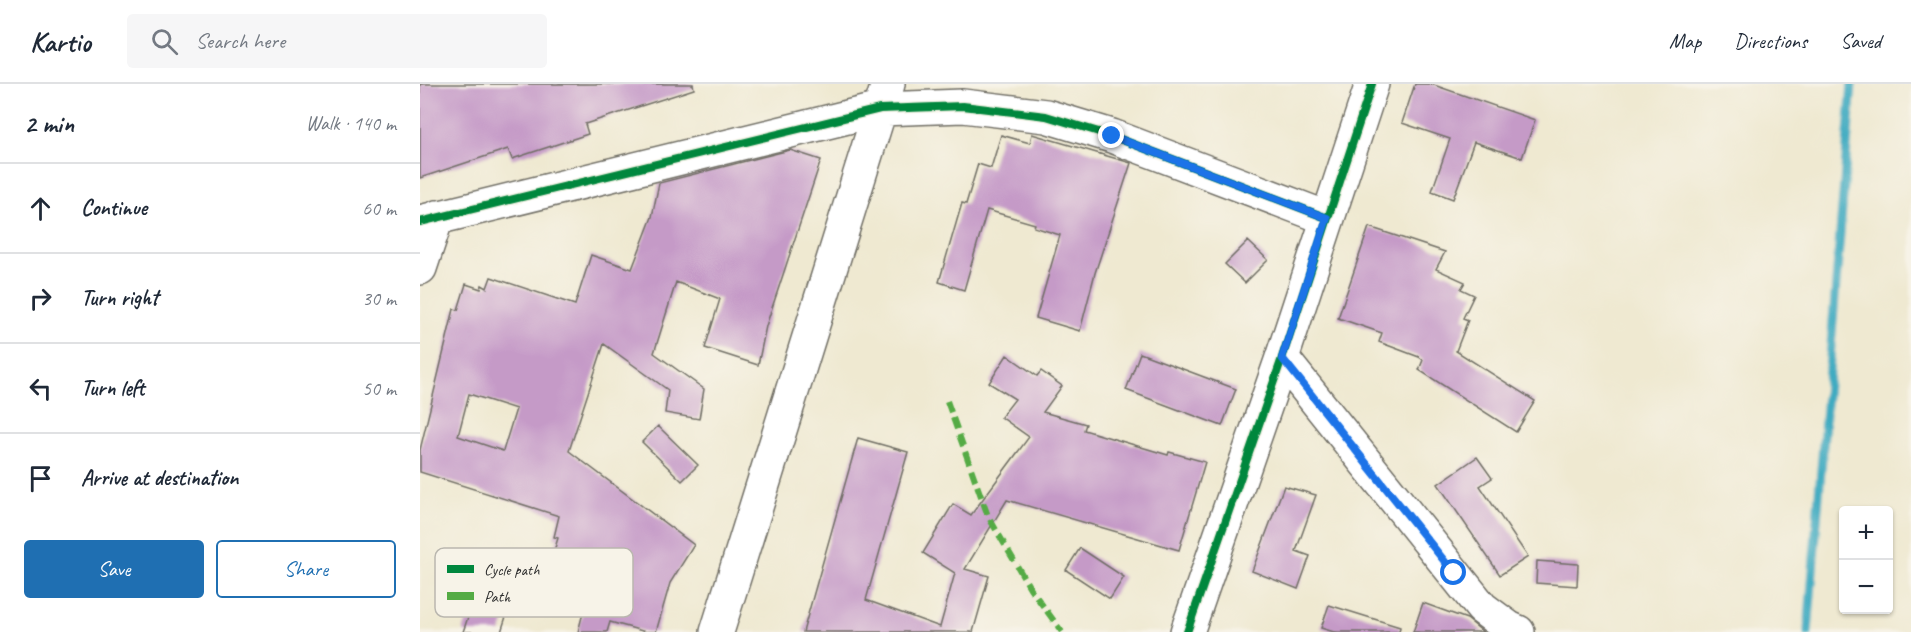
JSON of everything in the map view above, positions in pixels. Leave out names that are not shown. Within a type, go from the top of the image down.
[{"type":"street","points":[[1187,632],[1282,358],[1372,84]]},
{"type":"street","points":[[420,268],[429,219],[884,96],[1046,116],[1112,136],[1327,218]]},
{"type":"street","points":[[717,632],[884,96]]},
{"type":"street","points":[[1282,358],[1482,608],[1518,632]]},
{"type":"building","points":[[420,84],[693,84],[694,89],[585,124],[588,134],[512,159],[508,149],[420,178]]},
{"type":"building","points":[[1415,84],[1431,84],[1535,120],[1522,158],[1474,142],[1453,199],[1432,191],[1450,139],[1402,123]]},
{"type":"building","points":[[1032,134],[1131,163],[1095,273],[1080,331],[1036,318],[1060,235],[1034,227],[1035,224],[987,210],[964,290],[939,282],[962,203],[966,204],[978,164],[991,168],[1001,135],[1030,143]]},
{"type":"building","points":[[790,150],[821,160],[766,326],[758,365],[705,348],[720,299],[676,282],[654,353],[704,389],[699,419],[665,413],[668,390],[604,344],[569,451],[694,545],[670,583],[656,632],[646,632],[610,622],[607,632],[578,632],[582,617],[633,617],[633,548],[555,548],[558,538],[554,537],[559,516],[420,472],[420,450],[454,309],[458,310],[466,284],[481,289],[482,285],[487,288],[491,277],[575,305],[591,255],[632,269],[652,217],[659,183]],"holes":[[[469,394],[516,409],[503,451],[458,436]]]},
{"type":"building","points":[[1369,227],[1445,252],[1436,269],[1465,282],[1461,289],[1474,295],[1463,318],[1468,320],[1456,351],[1535,401],[1516,432],[1419,370],[1423,360],[1419,357],[1379,342],[1382,333],[1338,318]]},
{"type":"building","points":[[1248,241],[1268,260],[1245,283],[1225,264]]},
{"type":"building","points":[[1140,353],[1236,389],[1222,426],[1126,390]]},
{"type":"building","points":[[1007,355],[1037,376],[1041,371],[1062,386],[1043,412],[1086,424],[1084,430],[1168,455],[1169,452],[1205,462],[1179,550],[1007,500],[965,569],[989,576],[973,632],[803,632],[858,438],[908,452],[866,600],[940,627],[955,573],[923,553],[953,504],[971,515],[1029,437],[1001,417],[1015,399],[989,383]]},
{"type":"building","points":[[658,426],[698,465],[682,481],[642,442]]},
{"type":"building","points":[[1477,457],[1492,478],[1480,486],[1528,557],[1500,575],[1438,484]]},
{"type":"building","points":[[1284,486],[1316,495],[1296,551],[1310,556],[1298,589],[1252,571]]},
{"type":"building","points":[[1080,548],[1124,577],[1110,599],[1066,570]]},
{"type":"building","points":[[1537,561],[1578,564],[1577,586],[1536,583]]},
{"type":"building","points":[[1423,603],[1467,619],[1483,632],[1413,632]]},
{"type":"building","points":[[1329,605],[1400,627],[1399,632],[1334,632],[1321,628]]},
{"type":"building","points":[[468,617],[506,617],[501,632],[463,632]]},
{"type":"waterway","points":[[1808,632],[1852,84]]},
{"type":"marked path","points":[[947,401],[988,516],[1030,588],[1062,632]]},
{"type":"cycle path","points":[[1187,632],[1282,358],[1372,84]]},
{"type":"cycle path","points":[[420,222],[880,109],[963,106],[1046,116],[1112,136],[1327,218]]},
{"type":"route","points":[[1112,136],[1327,218],[1282,358],[1454,573]]}]
